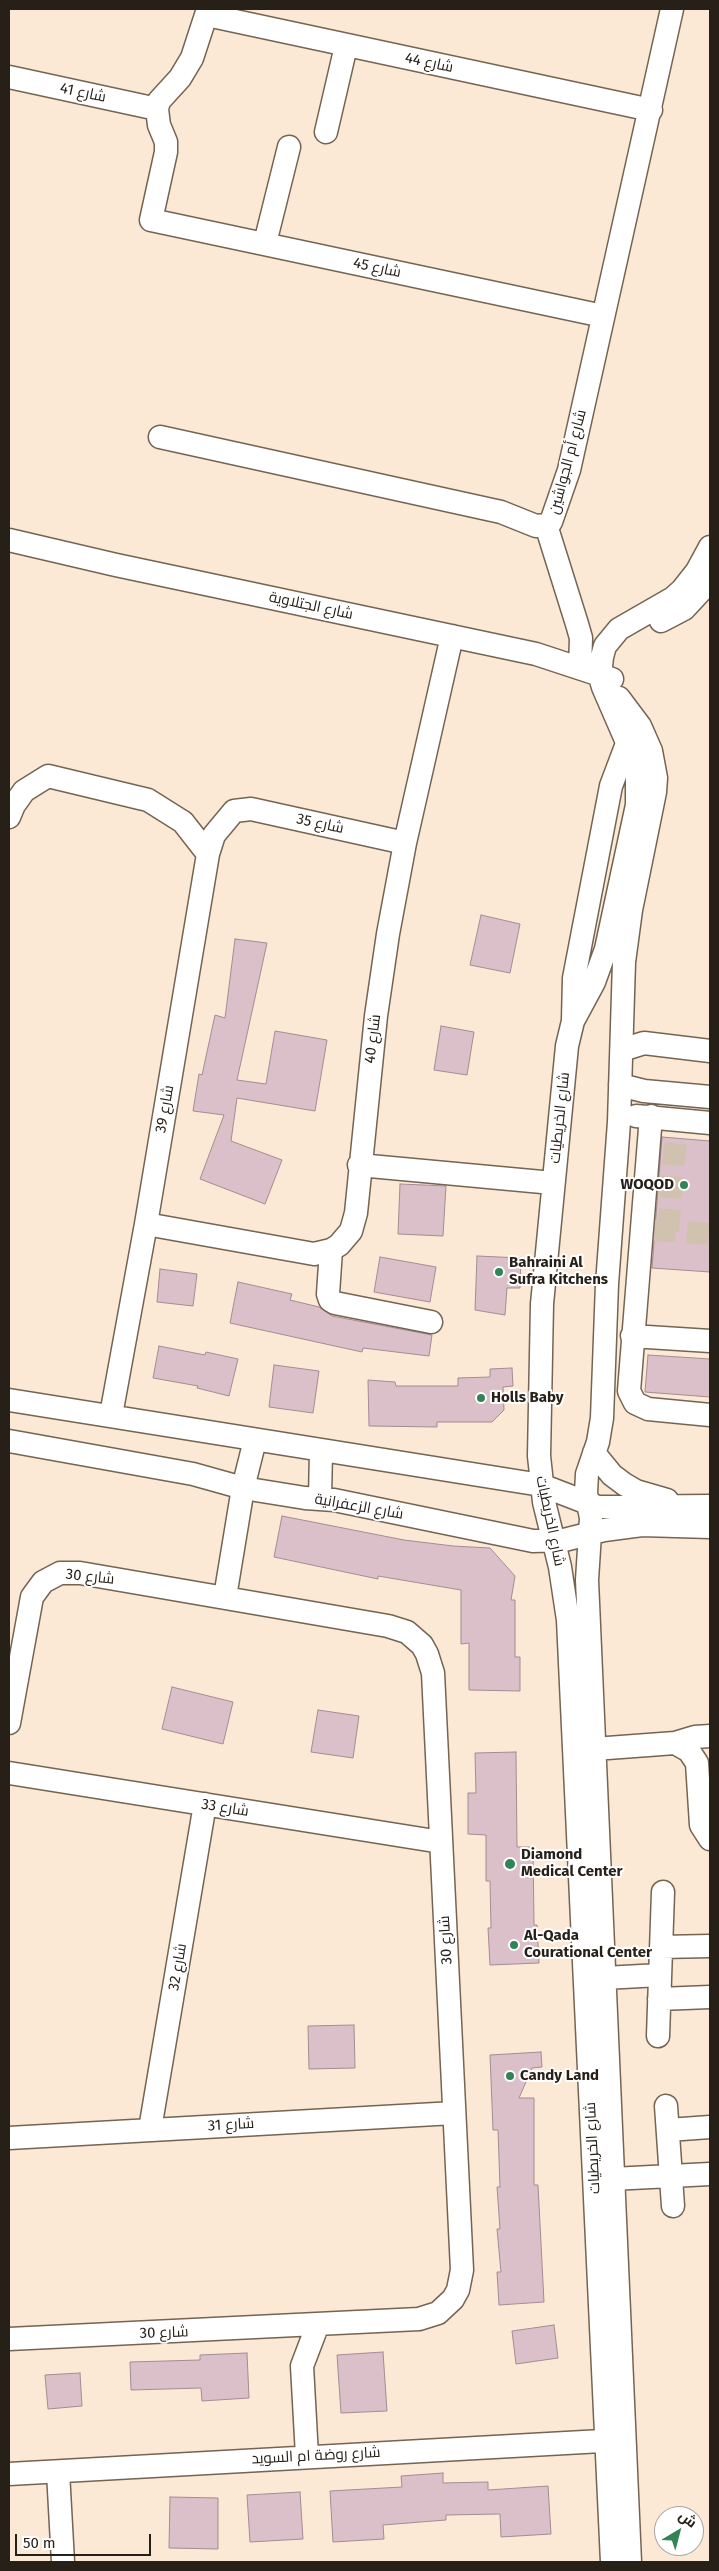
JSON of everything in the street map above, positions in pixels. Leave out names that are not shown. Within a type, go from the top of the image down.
[{"type":"street","name":"شارع أم الجواشين","points":[[160,437],[501,512],[536,526],[546,525],[554,518],[569,470],[651,110],[672,9]]},
{"type":"street","name":"شارع 44","points":[[207,12],[346,46],[651,110]]},
{"type":"street","points":[[157,109],[165,93],[187,68],[207,12]]},
{"type":"street","points":[[326,132],[346,46]]},
{"type":"street","name":"شارع 41","points":[[9,77],[157,109]]},
{"type":"street","name":"شارع 45","points":[[157,109],[159,125],[166,142],[166,152],[151,220],[603,316]]},
{"type":"street","points":[[265,244],[289,147]]},
{"type":"street","points":[[546,525],[578,624],[581,638],[580,668]]},
{"type":"street","name":"شارع الجتلاوية","points":[[9,540],[116,565],[536,654],[606,678]]},
{"type":"street","name":"شارع الخريطيات","points":[[678,604],[710,547]]},
{"type":"street","name":"شارع الخريطيات","points":[[612,2562],[615,2440],[612,2179],[587,1580],[591,1518],[587,1504],[586,1484],[602,1418],[607,1284],[619,1122],[622,988],[627,936],[653,805],[656,778],[653,758],[646,738],[600,667],[605,646],[618,629],[678,604],[695,600],[710,581]]},
{"type":"street","name":"شارع 40","points":[[331,1250],[346,1239],[354,1222],[376,1016],[405,843],[452,636]]},
{"type":"street","name":"شارع الخريطيات","points":[[606,678],[605,692],[628,741],[637,772],[637,804],[606,949],[594,982],[573,1020],[567,1046],[544,1278],[540,1366],[539,1456],[541,1485],[565,1594],[569,1629],[615,2440],[630,2562]]},
{"type":"street","points":[[573,1020],[574,978],[611,786],[628,741]]},
{"type":"street","points":[[9,817],[14,805],[24,791],[48,776],[130,794],[148,800],[175,816],[190,829],[208,854]]},
{"type":"street","name":"شارع 35","points":[[234,811],[250,809],[405,843]]},
{"type":"street","name":"شارع 39","points":[[111,1415],[146,1224],[208,854],[217,830],[234,811]]},
{"type":"street","points":[[594,982],[622,988]]},
{"type":"street","points":[[622,1050],[644,1043],[710,1051]]},
{"type":"street","points":[[620,1085],[644,1091],[710,1097]]},
{"type":"street","points":[[619,1122],[638,1116],[651,1116],[677,1129],[710,1123]]},
{"type":"street","points":[[651,1116],[648,1229],[632,1336],[629,1391],[636,1403],[648,1409],[710,1415]]},
{"type":"street","points":[[360,1165],[553,1183]]},
{"type":"street","points":[[146,1224],[305,1253],[314,1254],[331,1250],[328,1294],[330,1300],[431,1322]]},
{"type":"street","points":[[632,1336],[710,1341]]},
{"type":"street","points":[[9,1400],[541,1485],[563,1492],[587,1504],[611,1508],[704,1509]]},
{"type":"street","points":[[225,1597],[243,1488],[255,1440]]},
{"type":"street","name":"شارع الزعفرانية","points":[[9,1441],[193,1474],[243,1488],[320,1498],[533,1540],[554,1541],[604,1530],[642,1525],[704,1509]]},
{"type":"street","points":[[320,1498],[321,1451]]},
{"type":"street","points":[[594,1453],[612,1476],[636,1491],[704,1509]]},
{"type":"street","name":"شارع 30","points":[[9,1723],[29,1606],[37,1588],[51,1576],[60,1573],[80,1573],[388,1626],[407,1632],[422,1645],[433,1673],[462,2270],[458,2290],[453,2299],[438,2313],[419,2319],[9,2339]]},
{"type":"street","points":[[594,1749],[675,1743],[695,1737],[710,1736]]},
{"type":"street","points":[[675,1743],[689,1751],[697,1762],[701,1825],[710,1839]]},
{"type":"street","name":"شارع 33","points":[[9,1773],[441,1842]]},
{"type":"street","name":"شارع 32","points":[[150,2129],[205,1804]]},
{"type":"street","points":[[658,2036],[663,1892]]},
{"type":"street","points":[[661,1947],[710,1946]]},
{"type":"street","points":[[604,1978],[660,1975]]},
{"type":"street","points":[[659,1998],[710,1997]]},
{"type":"street","points":[[666,2106],[672,2206]]},
{"type":"street","name":"شارع 31","points":[[9,2138],[454,2114]]},
{"type":"street","points":[[668,2130],[710,2127]]},
{"type":"street","points":[[612,2179],[710,2174]]},
{"type":"street","points":[[307,2456],[302,2366],[318,2324]]},
{"type":"street","name":"شارع روضة ام السويد","points":[[9,2474],[615,2440]]},
{"type":"street","points":[[58,2472],[63,2562]]},
{"type":"building","points":[[481,915],[520,924],[510,973],[470,965]]},
{"type":"building","points":[[235,939],[267,943],[237,1080],[266,1084],[275,1031],[327,1040],[315,1111],[237,1098],[231,1141],[282,1160],[265,1204],[200,1179],[224,1115],[193,1111],[199,1074],[202,1075],[215,1015],[225,1018]]},
{"type":"building","points":[[441,1026],[474,1032],[467,1075],[434,1070]]},
{"type":"building","name":"WOQOD","points":[[662,1137],[710,1141],[710,1272],[652,1268]]},
{"type":"building","points":[[400,1184],[446,1186],[443,1236],[398,1234]]},
{"type":"building","name":"Bahraini Al Sufra Kitchens","points":[[477,1256],[521,1258],[520,1288],[507,1288],[505,1315],[475,1310]]},
{"type":"building","points":[[380,1257],[436,1267],[430,1302],[374,1292]]},
{"type":"building","points":[[160,1269],[197,1274],[193,1306],[157,1302]]},
{"type":"building","points":[[238,1282],[292,1294],[290,1300],[319,1307],[332,1316],[432,1335],[429,1356],[363,1348],[362,1352],[230,1323]]},
{"type":"building","points":[[159,1346],[205,1355],[206,1352],[238,1359],[229,1396],[197,1388],[198,1386],[153,1378]]},
{"type":"building","points":[[648,1355],[710,1359],[710,1397],[645,1392]]},
{"type":"building","points":[[274,1365],[319,1371],[313,1413],[269,1407]]},
{"type":"building","points":[[512,1368],[513,1386],[503,1387],[504,1410],[492,1422],[437,1422],[437,1427],[369,1426],[368,1380],[395,1382],[396,1386],[458,1386],[458,1378],[490,1377],[490,1369]]},
{"type":"building","points":[[282,1516],[404,1540],[490,1548],[515,1576],[511,1600],[515,1600],[515,1657],[520,1657],[520,1691],[469,1690],[469,1643],[461,1644],[461,1590],[378,1576],[378,1579],[274,1557]]},
{"type":"building","points":[[172,1687],[233,1702],[223,1744],[162,1729]]},
{"type":"building","points":[[318,1710],[359,1716],[353,1758],[311,1752]]},
{"type":"building","points":[[516,1752],[517,1847],[533,1847],[534,1925],[537,1925],[539,1963],[490,1965],[488,1928],[491,1928],[490,1881],[486,1881],[486,1835],[468,1834],[468,1793],[476,1793],[475,1753]]},
{"type":"building","points":[[354,2025],[355,2068],[309,2069],[308,2026]]},
{"type":"building","points":[[541,2052],[542,2067],[532,2068],[519,2098],[534,2098],[534,2185],[538,2185],[544,2302],[499,2305],[497,2272],[501,2272],[497,2229],[500,2229],[497,2187],[500,2187],[498,2130],[493,2130],[490,2055]]},
{"type":"building","points":[[554,2325],[558,2358],[516,2364],[512,2331]]},
{"type":"building","points":[[383,2352],[387,2411],[341,2413],[337,2355]]},
{"type":"building","points":[[247,2353],[249,2398],[202,2401],[201,2388],[131,2390],[130,2362],[200,2360],[200,2355]]},
{"type":"building","points":[[80,2373],[82,2406],[48,2409],[45,2375]]},
{"type":"building","points":[[443,2473],[443,2483],[488,2482],[488,2490],[548,2486],[551,2534],[501,2537],[500,2514],[446,2515],[446,2520],[383,2525],[384,2539],[333,2542],[330,2491],[402,2487],[401,2476]]},
{"type":"building","points":[[300,2492],[303,2539],[250,2542],[247,2495]]},
{"type":"building","points":[[170,2497],[218,2498],[218,2549],[169,2548]]},
{"type":"tunnel","points":[[668,1231],[676,1138]]},
{"type":"tunnel","points":[[654,1230],[710,1234]]},
{"type":"place","name":"WOQOD","points":[[684,1185]]},
{"type":"place","name":"Bahraini Al Sufra Kitchens","points":[[499,1272]]},
{"type":"place","name":"Holls Baby","points":[[481,1398]]},
{"type":"place","name":"Diamond Medical Center","points":[[510,1864]]},
{"type":"place","name":"Al-Qada Courational Center","points":[[514,1945]]},
{"type":"place","name":"Candy Land","points":[[510,2076]]}]
